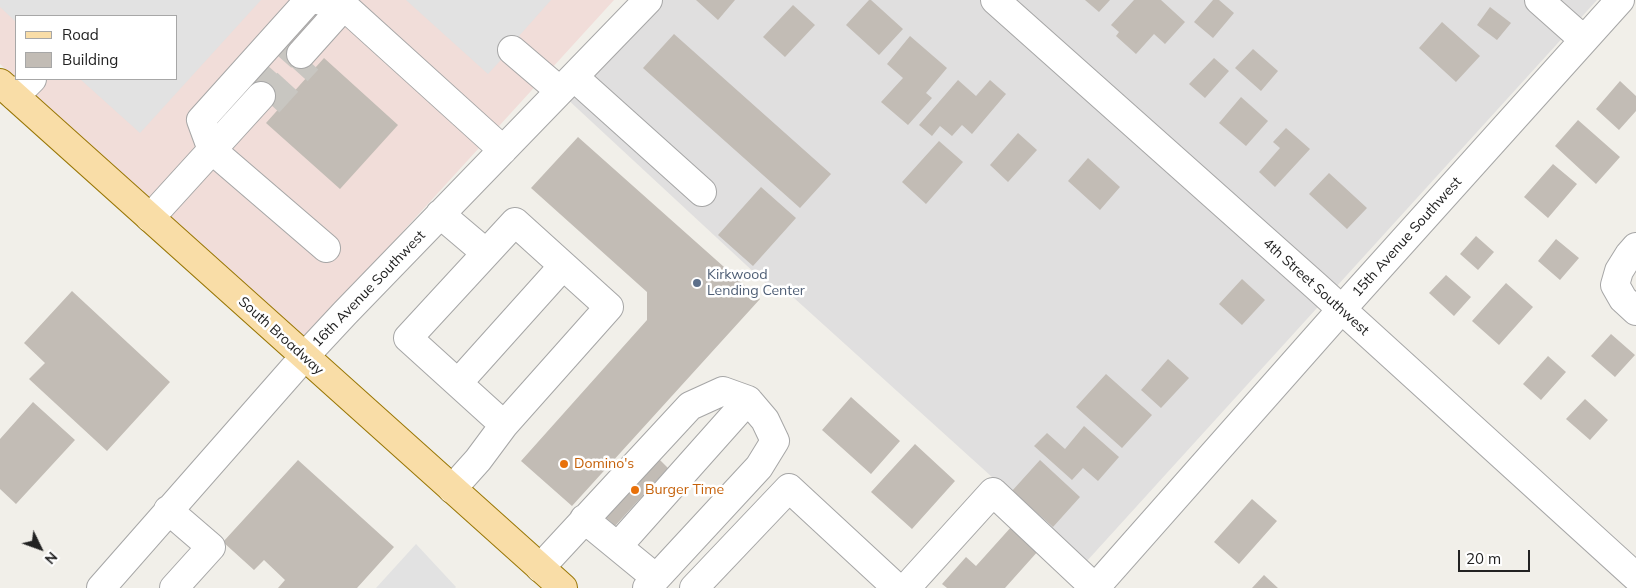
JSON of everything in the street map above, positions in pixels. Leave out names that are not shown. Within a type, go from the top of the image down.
[{"type":"main road","name":"South Broadway","points":[[15,86],[150,218],[563,588]]},
{"type":"street","points":[[309,0],[201,120],[212,150],[326,248]]},
{"type":"street","name":"16th Avenue Southwest","points":[[101,588],[304,357],[648,0]]},
{"type":"street","name":"4th Street Southwest","points":[[995,0],[1342,310],[1636,577]]},
{"type":"street","points":[[1539,0],[1584,40]]},
{"type":"street","name":"15th Avenue Southwest","points":[[1095,588],[1620,0]]},
{"type":"street","points":[[305,49],[331,3],[503,150]]},
{"type":"street","points":[[512,50],[567,84],[702,192]]},
{"type":"street","points":[[150,218],[257,101]]},
{"type":"street","points":[[440,214],[486,253]]},
{"type":"street","points":[[452,488],[478,460],[504,425],[609,308],[515,222],[408,338],[504,425]]},
{"type":"street","points":[[1636,247],[1619,271],[1616,285],[1623,299],[1636,311]]},
{"type":"street","points":[[458,383],[563,266]]},
{"type":"street","points":[[540,568],[584,519],[690,406],[723,391],[748,400],[765,420],[775,441],[759,467],[651,583],[618,546],[584,519]]},
{"type":"street","points":[[618,546],[748,400]]},
{"type":"street","points":[[694,588],[789,488],[897,588]]},
{"type":"street","points":[[906,588],[993,492],[1095,588]]},
{"type":"street","points":[[168,510],[211,547],[174,588]]},
{"type":"shaded area","points":[[0,0],[614,0],[302,342],[17,80],[178,80],[178,15],[15,15],[15,78],[0,64]]},
{"type":"shaded area","points":[[0,0],[261,0],[140,133],[81,80],[178,80],[178,15],[15,15],[15,21],[0,7]]},
{"type":"shaded area","points":[[406,0],[551,0],[519,36],[521,38],[488,74]]},
{"type":"shaded area","points":[[654,0],[1597,0],[1086,562],[783,288],[772,289],[565,97]]},
{"type":"shaded area","points":[[416,544],[456,587],[376,588]]},
{"type":"building","points":[[696,0],[735,0],[718,20]]},
{"type":"building","points":[[869,0],[903,29],[879,55],[846,25]]},
{"type":"building","points":[[1085,0],[1110,0],[1099,12]]},
{"type":"building","points":[[1134,0],[1161,0],[1185,22],[1165,44],[1154,34],[1136,54],[1116,36],[1119,32],[1111,25]]},
{"type":"building","points":[[1213,0],[1219,0],[1234,13],[1213,38],[1194,22]]},
{"type":"building","points":[[793,5],[815,25],[785,57],[763,37]]},
{"type":"building","points":[[1490,7],[1511,23],[1497,40],[1477,25]]},
{"type":"building","points":[[1442,22],[1480,56],[1456,82],[1419,48]]},
{"type":"building","points":[[674,34],[831,174],[800,208],[643,68]]},
{"type":"building","points":[[910,36],[947,68],[926,93],[932,98],[908,125],[881,102],[903,78],[887,64]]},
{"type":"building","points":[[1253,49],[1278,71],[1261,91],[1235,68]]},
{"type":"building","points":[[324,58],[398,125],[340,189],[266,123]]},
{"type":"building","points":[[1214,58],[1229,71],[1205,98],[1189,84]]},
{"type":"building","points":[[958,80],[976,96],[990,80],[1006,94],[972,134],[962,125],[952,136],[940,126],[932,136],[919,125]]},
{"type":"building","points":[[1620,81],[1636,96],[1636,111],[1619,130],[1596,109]]},
{"type":"building","points":[[1241,97],[1268,121],[1246,146],[1219,123]]},
{"type":"building","points":[[1578,120],[1620,157],[1596,184],[1555,146]]},
{"type":"building","points":[[1286,128],[1310,149],[1275,187],[1259,172],[1280,148],[1273,142]]},
{"type":"building","points":[[1018,133],[1037,150],[1008,182],[990,165]]},
{"type":"building","points":[[578,137],[760,299],[572,506],[521,461],[647,320],[647,292],[531,188]]},
{"type":"building","points":[[939,141],[963,162],[926,204],[902,182]]},
{"type":"building","points":[[1088,158],[1120,187],[1100,210],[1068,181]]},
{"type":"building","points":[[1553,164],[1577,184],[1548,218],[1524,197]]},
{"type":"building","points":[[1329,173],[1367,208],[1347,229],[1309,194]]},
{"type":"building","points":[[761,187],[796,218],[753,266],[718,235]]},
{"type":"building","points":[[1476,236],[1494,252],[1478,270],[1460,254]]},
{"type":"building","points":[[1556,239],[1579,258],[1560,280],[1538,261]]},
{"type":"building","points":[[1446,275],[1471,297],[1454,316],[1429,293]]},
{"type":"building","points":[[1242,279],[1265,300],[1242,325],[1219,304]]},
{"type":"building","points":[[1506,283],[1533,307],[1499,345],[1472,321]]},
{"type":"building","points":[[72,291],[170,382],[107,451],[29,379],[45,363],[24,343]]},
{"type":"building","points":[[1611,334],[1635,355],[1615,377],[1591,356]]},
{"type":"building","points":[[1548,356],[1566,372],[1541,400],[1523,384]]},
{"type":"building","points":[[1168,359],[1189,378],[1161,408],[1141,390]]},
{"type":"building","points":[[1106,374],[1152,415],[1122,448],[1076,407]]},
{"type":"building","points":[[851,397],[900,441],[871,474],[822,430]]},
{"type":"building","points":[[1585,399],[1608,420],[1590,440],[1566,419]]},
{"type":"building","points":[[33,402],[75,440],[16,504],[0,489],[0,439]]},
{"type":"building","points":[[1084,426],[1119,457],[1098,481],[1083,468],[1072,480],[1034,446],[1047,433],[1065,449]]},
{"type":"building","points":[[915,444],[955,481],[912,529],[871,492]]},
{"type":"building","points":[[655,455],[668,468],[615,526],[601,513]]},
{"type":"building","points":[[298,460],[394,547],[357,588],[278,588],[285,580],[264,560],[254,570],[223,542]]},
{"type":"building","points":[[1040,460],[1080,497],[1053,527],[1012,491]]},
{"type":"building","points":[[1252,499],[1277,521],[1239,564],[1214,542]]},
{"type":"building","points":[[1012,526],[1039,550],[1005,588],[947,588],[942,584],[966,557],[976,566]]},
{"type":"building","points":[[1264,575],[1278,588],[1252,588]]},
{"type":"tunnel","points":[[253,90],[292,46]]},
{"type":"tunnel","points":[[269,103],[308,60]]},
{"type":"place","name":"Kirkwood Lending Center","points":[[697,283]]},
{"type":"place","name":"Domino's","points":[[564,464]]},
{"type":"place","name":"Burger Time","points":[[635,490]]}]
